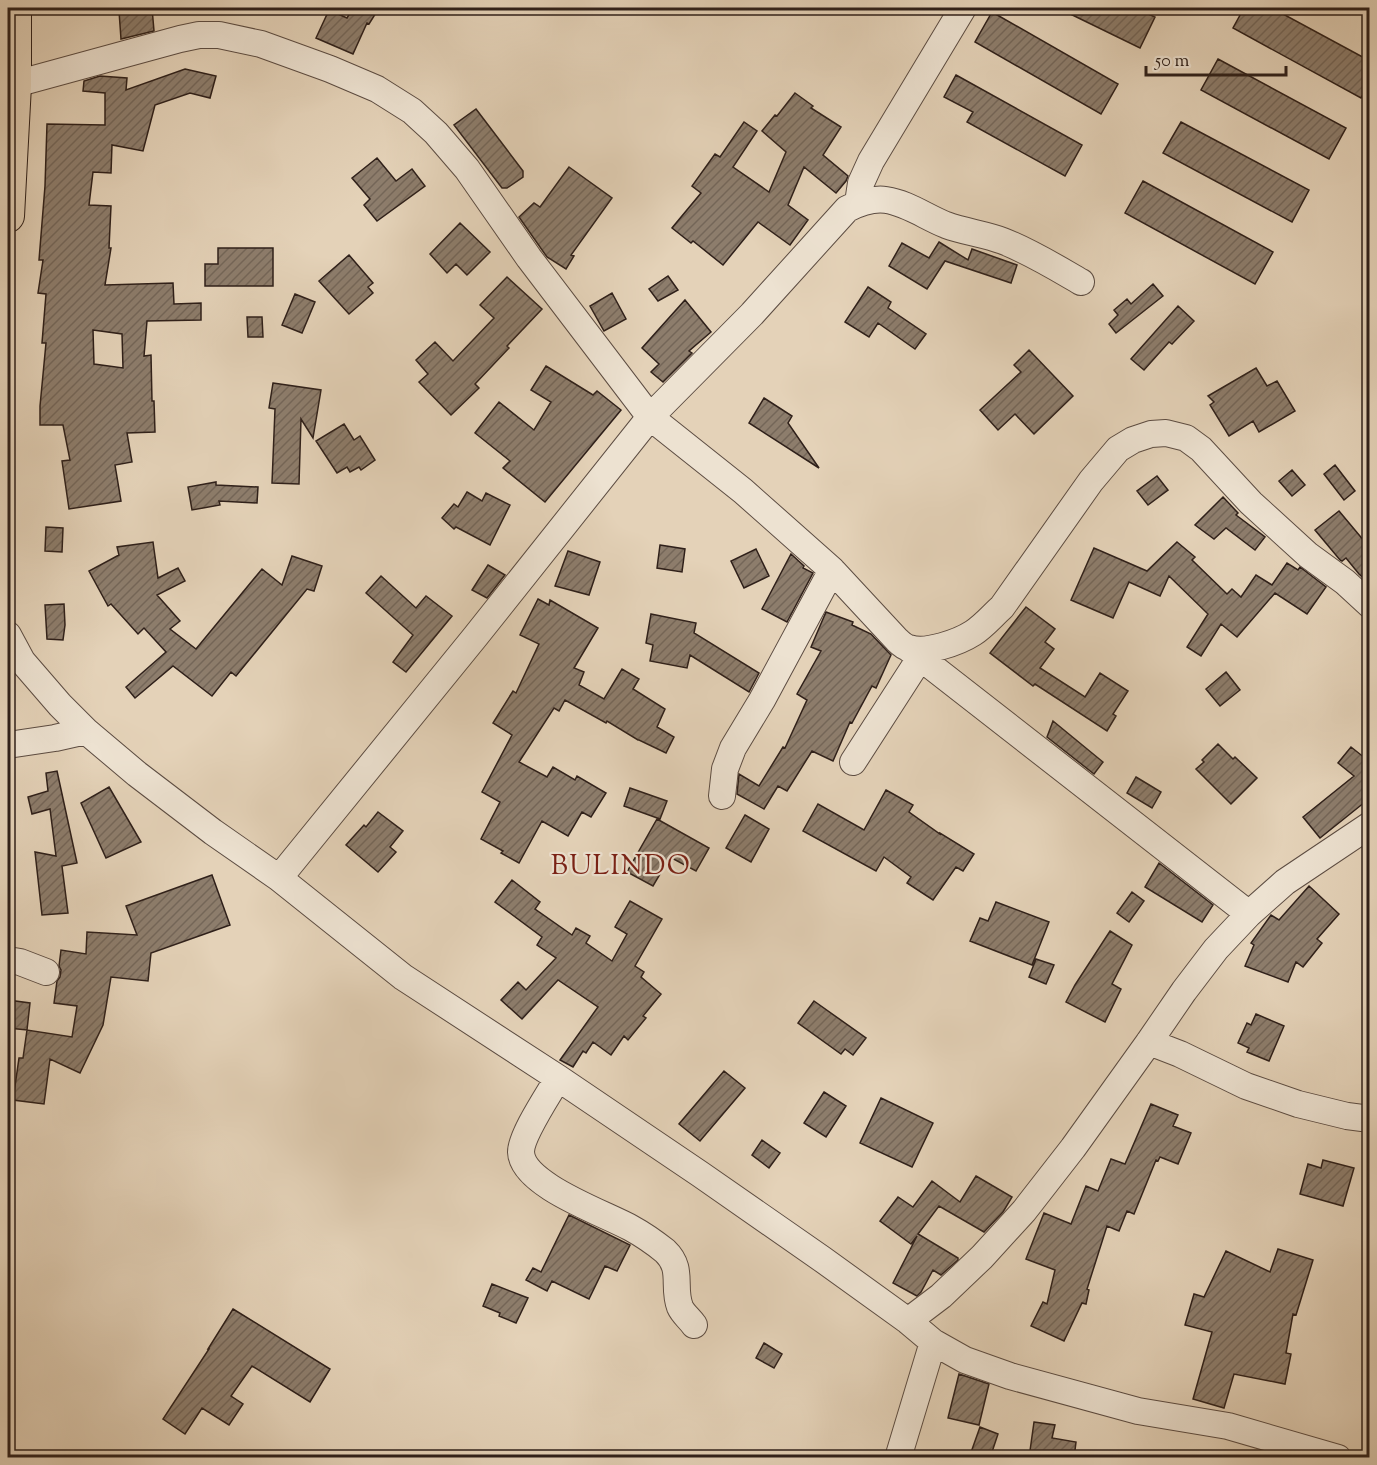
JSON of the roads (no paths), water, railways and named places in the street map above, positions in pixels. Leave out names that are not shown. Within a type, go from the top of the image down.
[{"type":"main road","points":[[8,216],[15,8]]},
{"type":"street","points":[[858,203],[861,183],[870,161],[963,8]]},
{"type":"street","points":[[11,86],[180,39],[199,35],[219,35],[261,44],[330,69],[378,89],[412,111],[436,133],[467,169],[529,258],[650,417],[743,491],[832,570],[897,640],[1249,914]]},
{"type":"street","points":[[279,878],[476,638],[650,417],[752,314],[847,209],[871,200],[886,200],[949,226],[1000,240],[1027,251],[1081,282]]},
{"type":"street","points":[[853,762],[914,653],[941,646],[973,633],[987,621],[1002,607],[1090,481],[1119,449],[1133,440],[1151,434],[1166,433],[1186,438],[1201,449],[1251,504],[1308,555],[1345,582],[1370,605]]},
{"type":"street","points":[[722,796],[725,769],[733,748],[762,700],[832,570]]},
{"type":"street","points":[[8,635],[22,661],[60,705],[86,731],[137,774],[213,832],[279,878],[403,977],[558,1078],[785,1233],[908,1321],[933,1342],[965,1360],[1010,1376],[1138,1411],[1228,1426],[1338,1458]]},
{"type":"street","points":[[8,745],[86,731]]},
{"type":"street","points":[[908,1321],[949,1288],[982,1257],[1024,1211],[1073,1148],[1216,949],[1249,914],[1285,882],[1370,825]]},
{"type":"street","points":[[8,960],[46,972]]},
{"type":"street","points":[[1149,1042],[1180,1054],[1246,1086],[1298,1104],[1370,1119]]},
{"type":"street","points":[[558,1078],[526,1134],[521,1150],[524,1164],[534,1176],[550,1188],[633,1228],[664,1251],[676,1267],[678,1300],[681,1310],[694,1325]]},
{"type":"street","points":[[898,1458],[933,1342]]},
{"type":"district","name":"BULINDO","points":[[621,865]]}]
